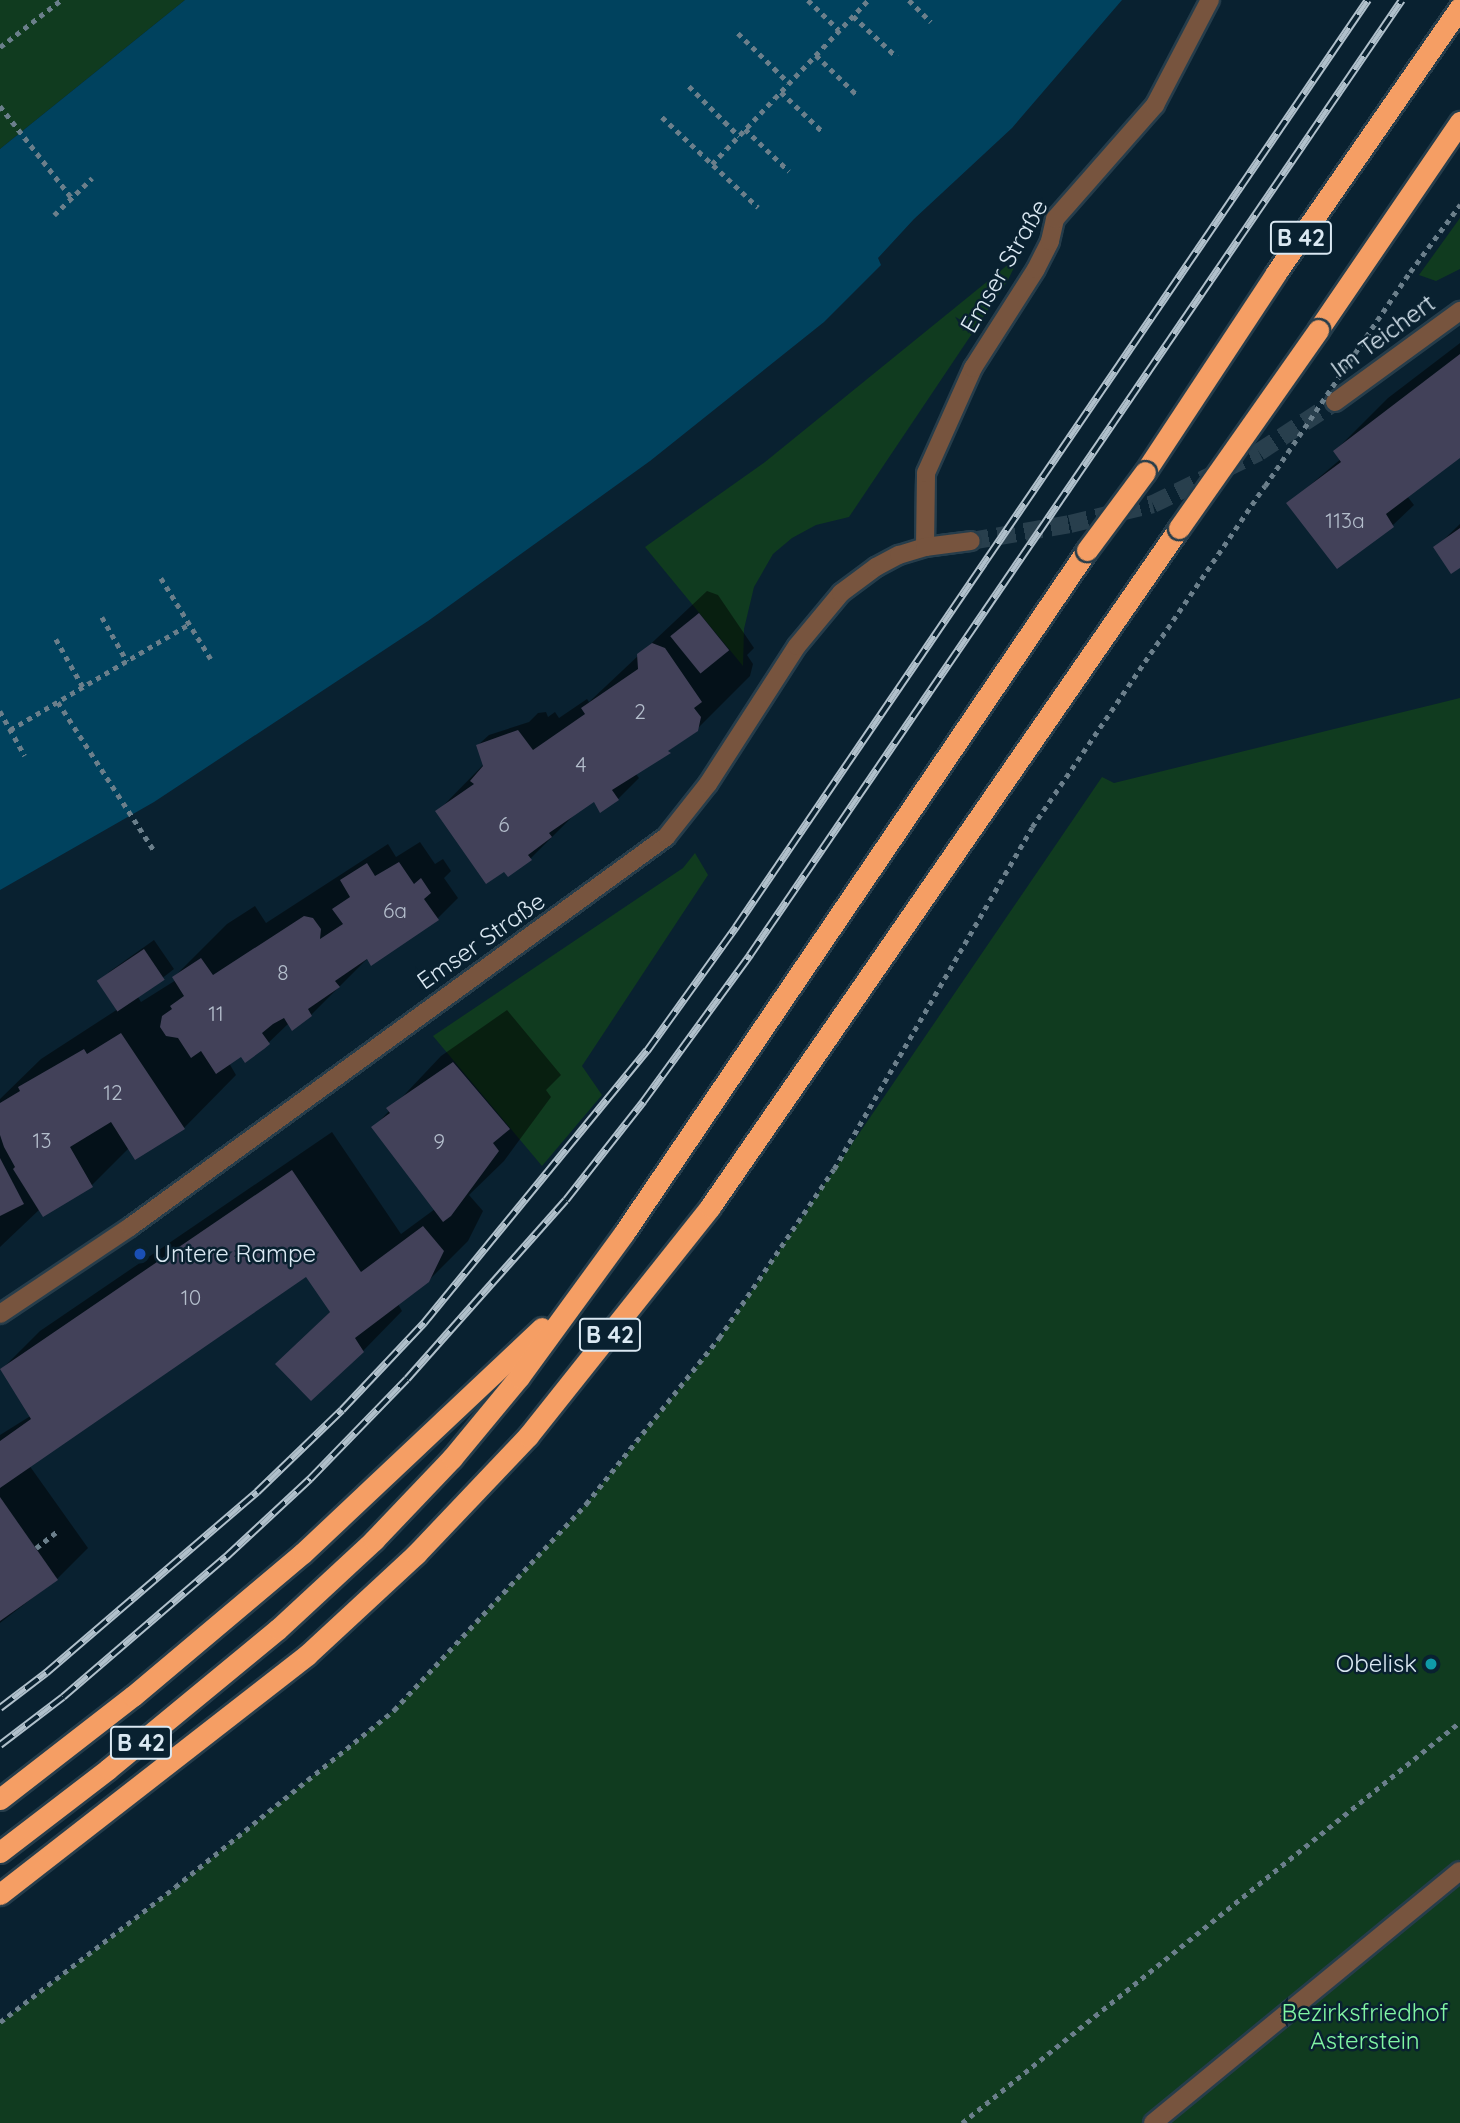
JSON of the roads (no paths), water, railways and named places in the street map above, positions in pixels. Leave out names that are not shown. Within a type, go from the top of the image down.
[{"type":"highway","name":"B 42","points":[[0,1852],[187,1706],[331,1582],[452,1458],[519,1377],[659,1183],[1460,7]]},
{"type":"highway","name":"B 42","points":[[0,1894],[251,1702],[372,1597],[475,1495],[574,1381],[726,1184],[1460,122]]},
{"type":"highway","points":[[0,1799],[133,1696],[313,1544],[584,1288]]},
{"type":"highway","points":[[0,1910],[57,1852]]},
{"type":"street","name":"Emser Straße","points":[[925,547],[926,473],[973,368],[1036,269],[1050,241],[1055,219],[1155,105],[1210,0]]},
{"type":"street","name":"Im Teichert","points":[[1335,402],[1460,311]]},
{"type":"street","name":"Emser Straße","points":[[0,1314],[130,1227],[666,837],[708,784],[797,646],[841,593],[876,566],[925,547],[971,541]]},
{"type":"street","points":[[1153,2123],[1460,1871]]},
{"type":"water","points":[[185,0],[1122,0],[1012,128],[914,219],[878,258],[881,265],[824,322],[650,461],[428,621],[154,802],[0,890],[0,149]]},
{"type":"tunnel","points":[[971,541],[1070,524],[1153,504],[1259,452],[1335,402]]},
{"type":"railway","points":[[0,1708],[46,1673],[257,1492],[342,1410],[424,1323],[647,1051],[736,927],[1368,0]]},
{"type":"railway","points":[[0,1745],[63,1697],[226,1557],[310,1479],[407,1379],[566,1200],[643,1102],[750,955],[1402,0]]},
{"type":"place","name":"Untere Rampe","points":[[140,1254]]},
{"type":"place","name":"Obelisk","points":[[1431,1664]]},
{"type":"park label","name":"Bezirksfriedhof Asterstein","points":[[1365,2027]]}]
